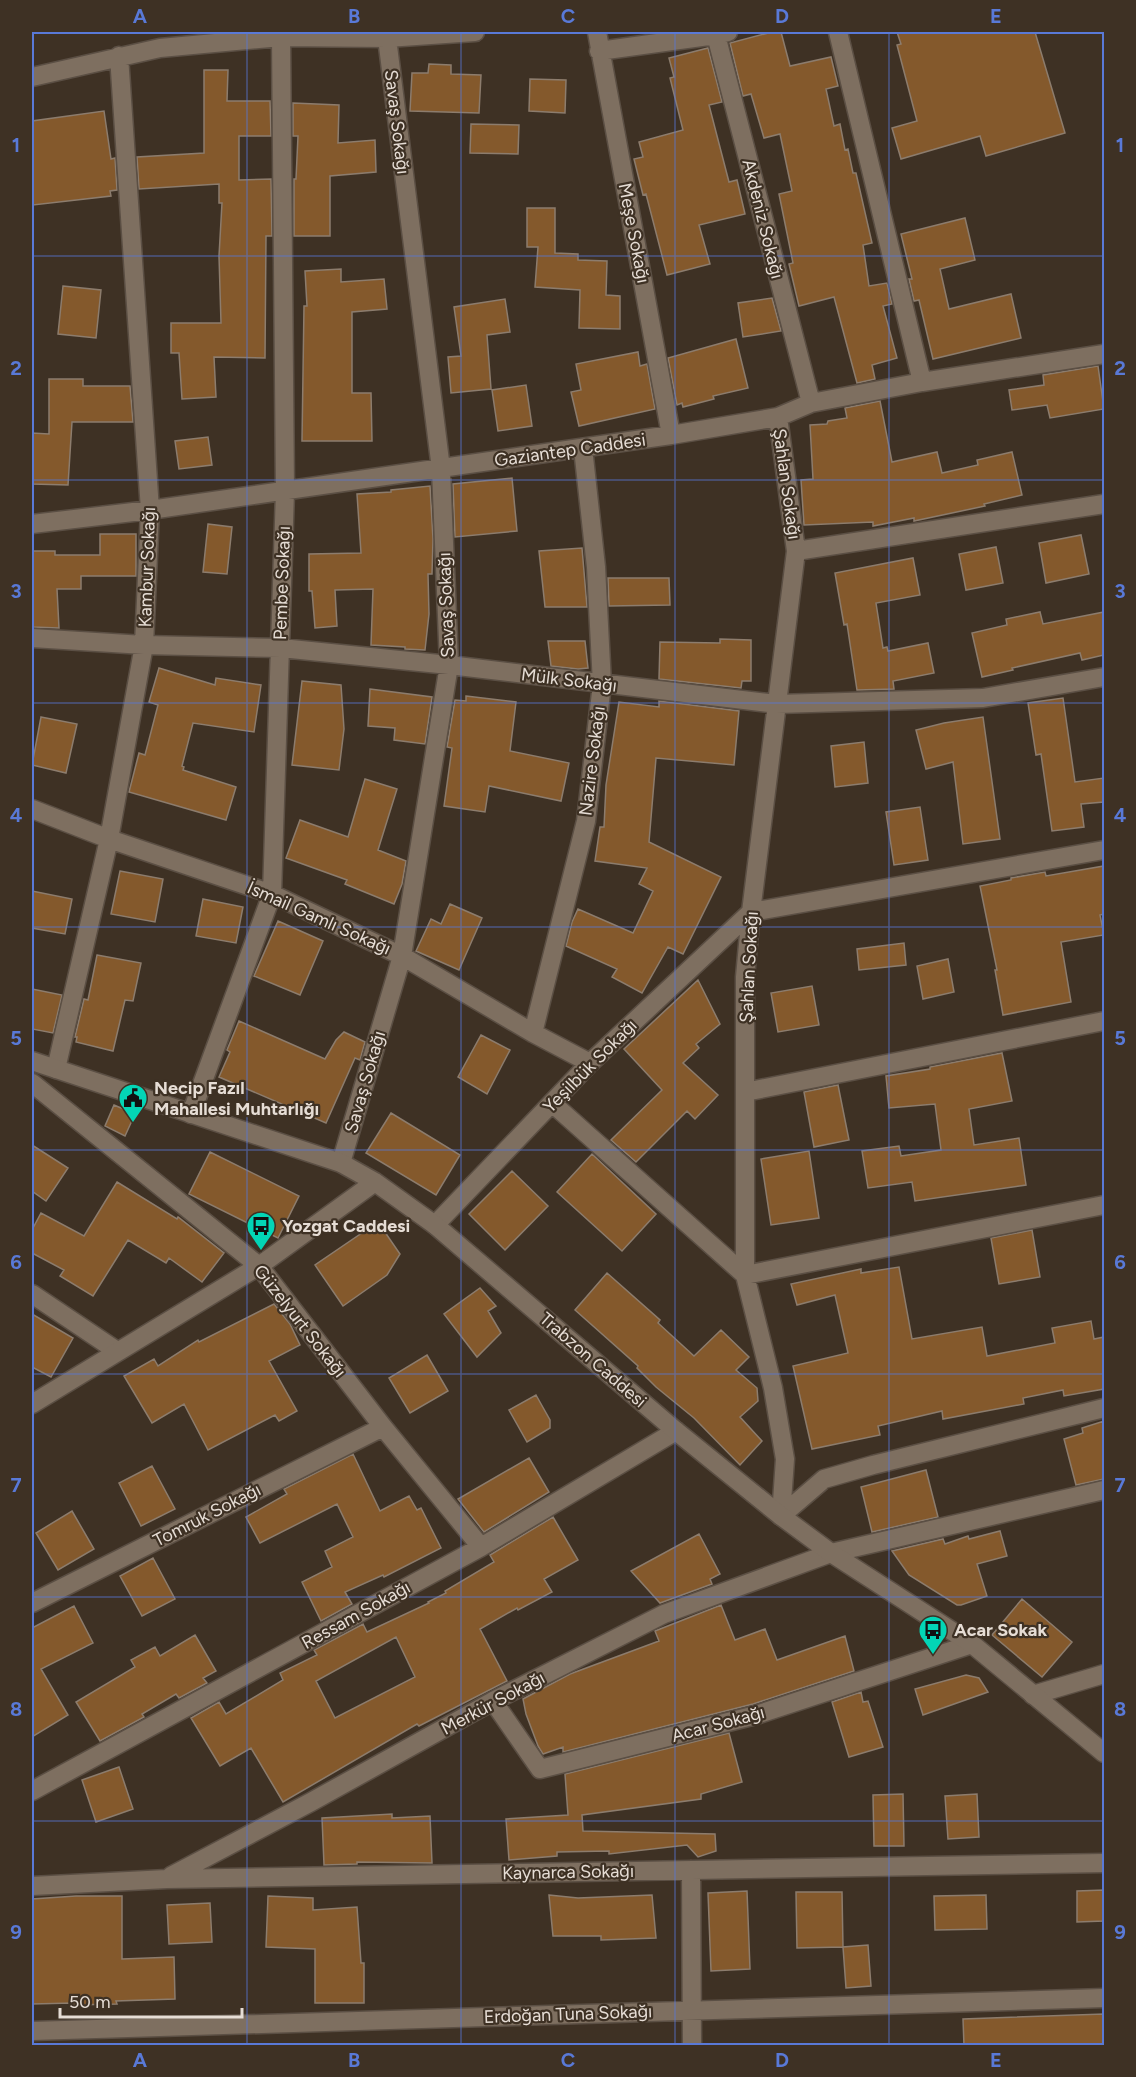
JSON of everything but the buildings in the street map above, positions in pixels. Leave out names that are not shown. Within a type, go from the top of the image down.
[{"type":"street","points":[[32,78],[160,48],[281,37],[387,38],[475,32]]},
{"type":"street","name":"Meşe Sokağı","points":[[597,32],[672,435]]},
{"type":"street","points":[[838,32],[922,382]]},
{"type":"street","points":[[600,51],[722,33]]},
{"type":"street","name":"Akdeniz Sokağı","points":[[722,33],[811,403]]},
{"type":"street","name":"Pembe Sokağı","points":[[191,1114],[272,894],[285,491],[281,37]]},
{"type":"street","name":"Savaş Sokağı","points":[[341,1164],[402,956],[449,665],[441,468],[387,38]]},
{"type":"street","name":"Kambur Sokağı","points":[[56,1069],[109,839],[144,645],[150,510],[119,56]]},
{"type":"street","name":"Gaziantep Caddesi","points":[[32,524],[150,510],[672,435],[777,417],[811,403],[922,382],[1104,354]]},
{"type":"street","name":"Şahlan Sokağı","points":[[777,417],[796,551],[745,977],[745,1275],[773,1388],[785,1459],[781,1516]]},
{"type":"street","name":"Nazire Sokağı","points":[[533,1033],[586,821],[602,684],[596,567],[583,448]]},
{"type":"street","points":[[796,551],[1104,504]]},
{"type":"street","name":"Mülk Sokağı","points":[[32,639],[144,645],[280,648],[449,665],[777,704],[983,698],[1104,677]]},
{"type":"street","name":"İsmail Gamlı Sokağı","points":[[32,809],[109,839],[272,894],[402,956],[533,1033],[590,1063]]},
{"type":"street","points":[[751,912],[1104,850]]},
{"type":"street","name":"Yeşilbük Sokağı","points":[[435,1224],[590,1063],[751,912]]},
{"type":"street","points":[[745,1092],[1104,1021]]},
{"type":"street","name":"Trabzon Caddesi","points":[[32,1061],[341,1164],[375,1182],[435,1224],[676,1431],[781,1516],[831,1553],[972,1644],[1104,1753]]},
{"type":"street","name":"Güzelyurt Sokağı","points":[[32,1083],[259,1266],[382,1427],[481,1546]]},
{"type":"street","points":[[552,1103],[745,1275],[1104,1205]]},
{"type":"street","points":[[32,1404],[259,1266],[375,1182]]},
{"type":"street","points":[[32,1294],[117,1351]]},
{"type":"street","points":[[781,1516],[824,1479],[1104,1408]]},
{"type":"street","name":"Tomruk Sokağı","points":[[32,1603],[382,1427]]},
{"type":"street","name":"Ressam Sokağı","points":[[32,1791],[481,1546],[676,1431]]},
{"type":"street","name":"Merkür Sokağı","points":[[166,1879],[301,1808],[494,1701],[664,1614],[831,1553],[1104,1490]]},
{"type":"street","name":"Acar Sokağı","points":[[494,1701],[540,1769],[756,1715],[972,1644]]},
{"type":"street","points":[[1033,1695],[1104,1674]]},
{"type":"street","name":"Kaynarca Sokağı","points":[[32,1886],[166,1879],[1104,1863]]},
{"type":"street","points":[[691,1870],[692,2046]]},
{"type":"street","name":"Erdoğan Tuna Sokağı","points":[[32,2031],[1104,1998]]},
{"type":"place","name":"Necip Fazıl Mahallesi Muhtarlığı","points":[[133,1124]]},
{"type":"place","name":"Yozgat Caddesi","points":[[261,1252]]},
{"type":"place","name":"Acar Sokak","points":[[933,1656]]}]
